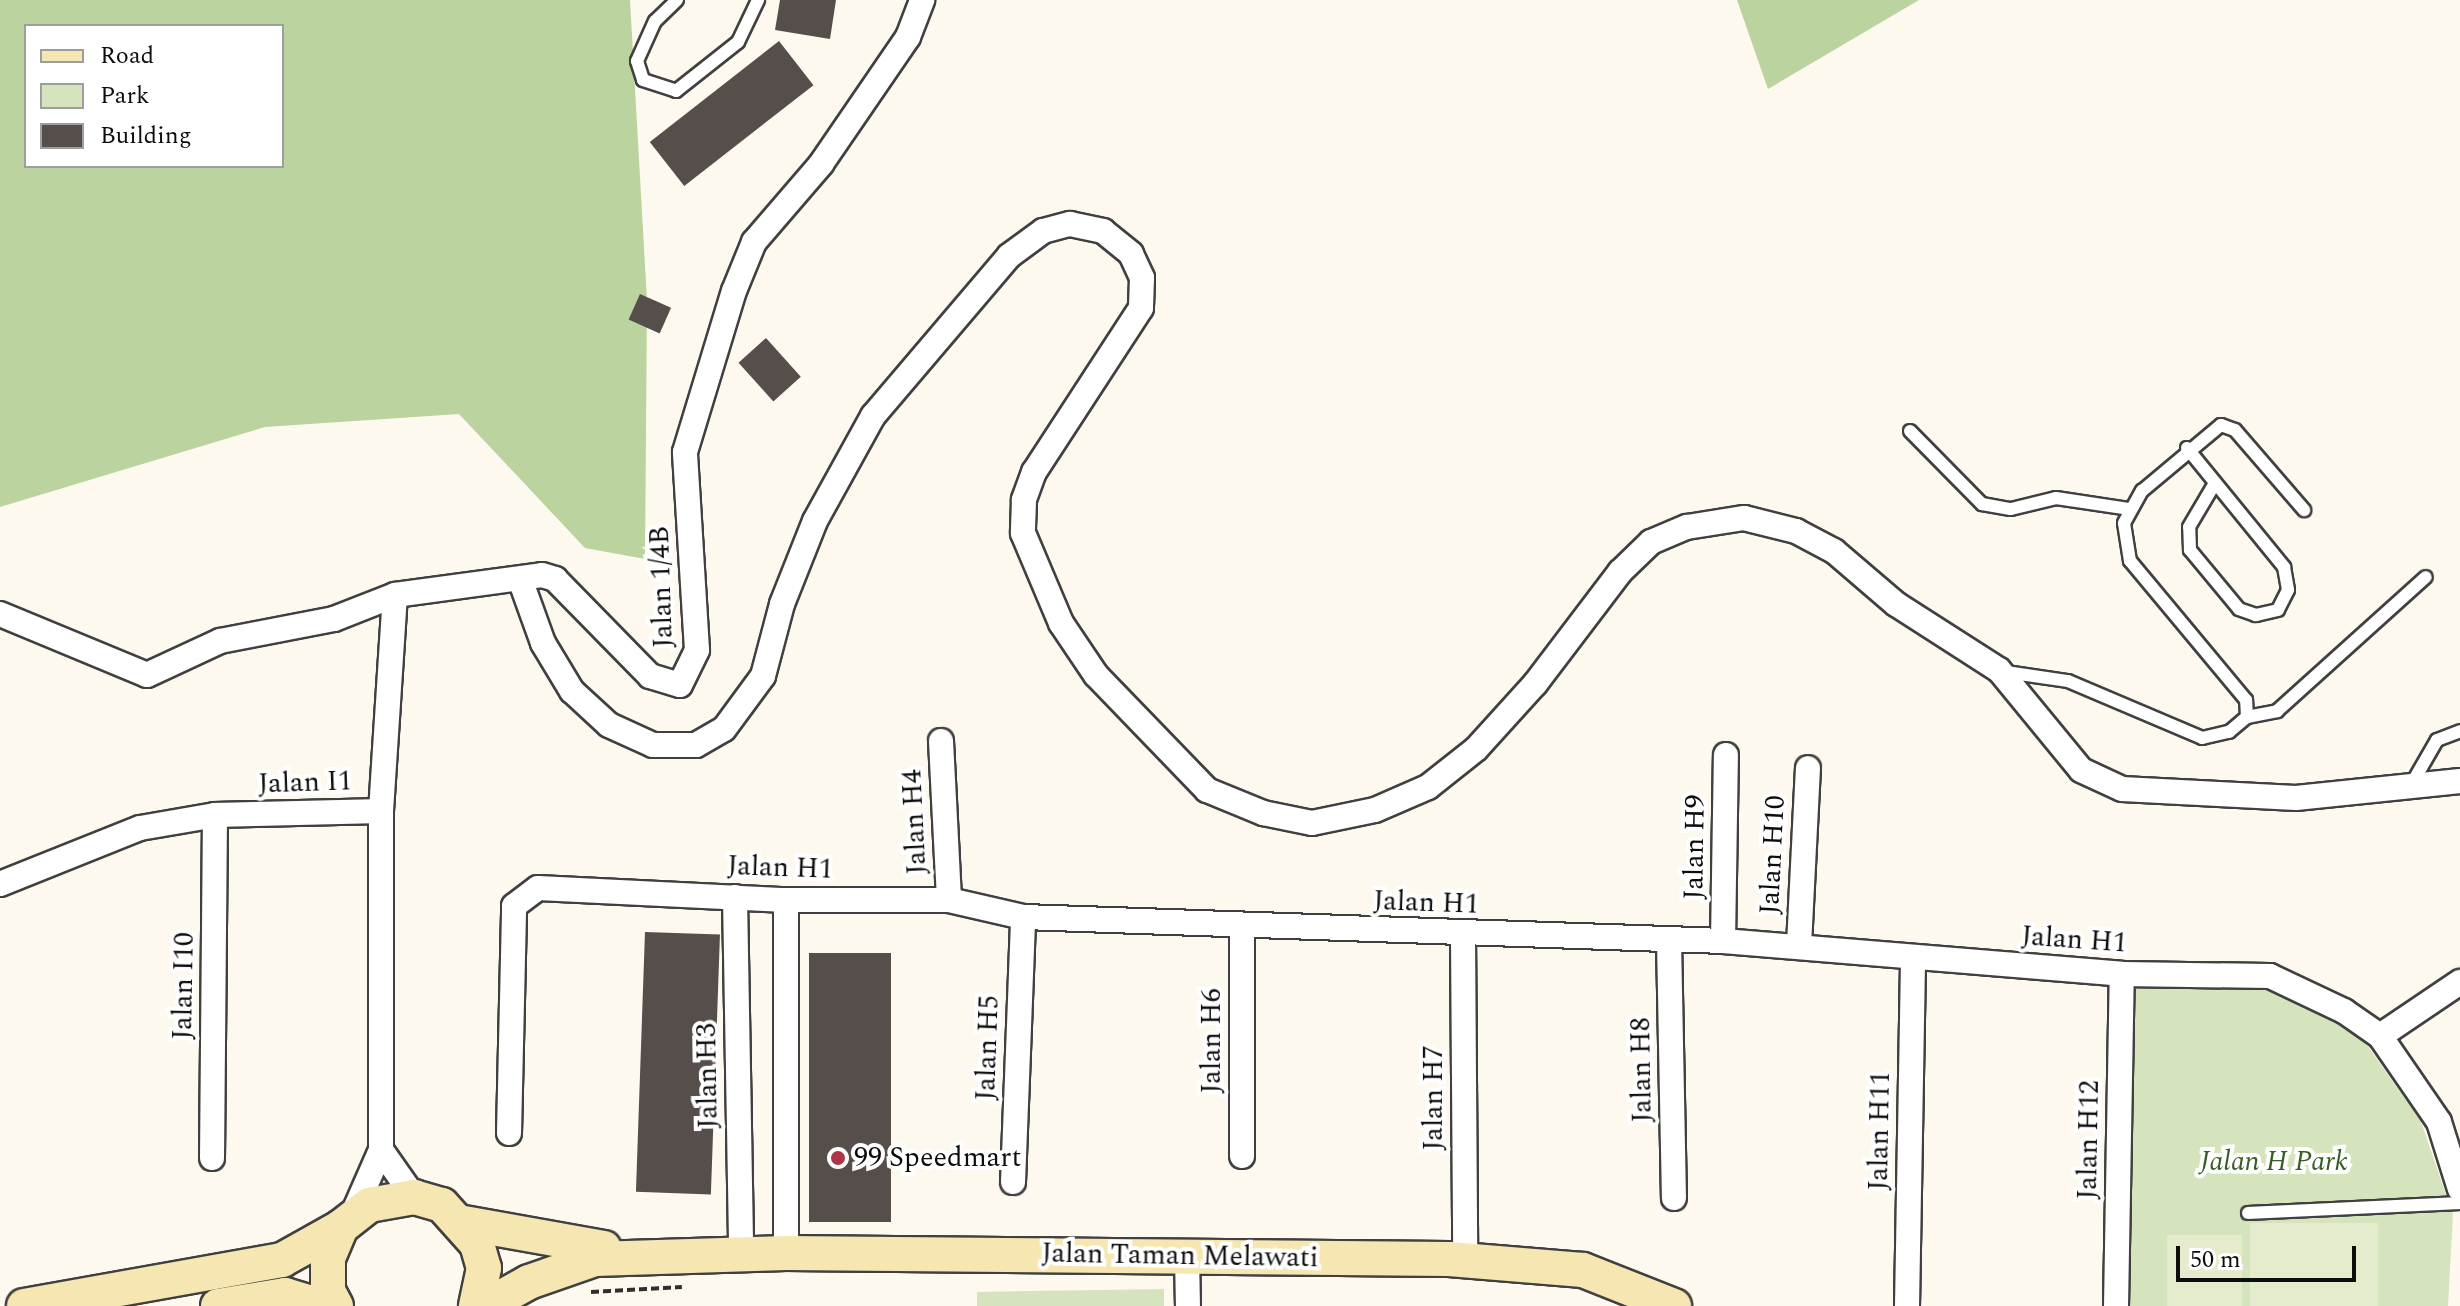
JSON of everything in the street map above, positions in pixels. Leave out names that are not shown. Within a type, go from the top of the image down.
[{"type":"main road","points":[[24,1306],[282,1260],[347,1222],[369,1205],[414,1197],[442,1205],[464,1223],[484,1268],[476,1306]]},
{"type":"main road","points":[[336,1306],[328,1291],[328,1258],[347,1222]]},
{"type":"main road","name":"Jalan Taman Melawati","points":[[464,1223],[558,1244],[680,1254]]},
{"type":"main road","name":"Jalan Taman Melawati","points":[[486,1306],[529,1282],[595,1259],[786,1253],[1465,1260],[1583,1270],[1674,1306]]},
{"type":"main road","points":[[218,1306],[285,1295],[321,1306]]},
{"type":"street","name":"Jalan 1/4B","points":[[0,614],[147,675],[220,641],[334,619],[395,595],[476,579],[555,579],[633,661],[665,685],[680,685],[692,671],[697,650],[685,452],[734,291],[754,242],[821,164],[908,37],[922,0]]},
{"type":"street","points":[[520,579],[543,643],[572,691],[609,725],[653,745],[696,745],[724,729],[763,676],[782,604],[815,521],[873,416],[1009,256],[1043,231],[1070,224],[1103,231],[1131,254],[1142,278],[1141,308],[1034,472],[1024,500],[1023,533],[1061,623],[1096,675],[1207,790],[1263,813],[1312,823],[1375,810],[1428,787],[1476,749],[1535,684],[1620,572],[1651,542],[1687,527],[1730,520],[1796,531],[1834,551],[1896,604],[1999,670],[2081,770],[2122,789],[2296,798],[2460,781]]},
{"type":"street","points":[[381,811],[395,595]]},
{"type":"street","name":"Jalan H4","points":[[941,741],[949,900]]},
{"type":"street","name":"Jalan H9","points":[[1723,941],[1726,755]]},
{"type":"street","name":"Jalan H10","points":[[1799,945],[1808,768]]},
{"type":"street","name":"Jalan I1","points":[[0,884],[140,828],[215,815],[381,811],[381,1150],[347,1222]]},
{"type":"street","name":"Jalan I10","points":[[212,1158],[215,815]]},
{"type":"street","name":"Jalan H1","points":[[509,1133],[514,906],[538,888],[786,900],[949,900],[1023,917],[1463,935],[1723,941],[2122,974],[2270,976],[2344,1011],[2380,1036],[2439,1122],[2460,1189]]},
{"type":"street","name":"Jalan H3","points":[[735,897],[741,1253]]},
{"type":"street","points":[[786,900],[786,1253]]},
{"type":"street","name":"Jalan H5","points":[[1013,1182],[1023,917]]},
{"type":"street","name":"Jalan H6","points":[[1242,926],[1242,1156]]},
{"type":"street","name":"Jalan H7","points":[[1463,935],[1465,1260]]},
{"type":"street","name":"Jalan H8","points":[[1669,940],[1674,1198]]},
{"type":"street","name":"Jalan H11","points":[[1907,1306],[1913,957]]},
{"type":"street","name":"Jalan H12","points":[[2116,1306],[2122,974]]},
{"type":"street","points":[[2380,1036],[2460,982]]},
{"type":"street","points":[[381,1150],[414,1197]]},
{"type":"street","points":[[1187,1256],[1188,1306]]},
{"type":"lane","points":[[677,0],[655,21],[637,61],[643,80],[676,91],[738,42],[758,0]]},
{"type":"lane","points":[[2247,717],[2246,700],[2224,670],[2130,561],[2123,544],[2130,509],[2187,448],[2221,425],[2235,430],[2304,510]]},
{"type":"lane","points":[[1910,431],[1982,504],[2011,509],[2056,498],[2130,509]]},
{"type":"lane","points":[[2187,448],[2284,567],[2288,590],[2278,610],[2256,615],[2239,609],[2190,550],[2189,527],[2215,483]]},
{"type":"lane","points":[[1999,670],[2068,681],[2202,738],[2229,732],[2247,717],[2277,711],[2426,577]]},
{"type":"lane","points":[[2409,788],[2437,740],[2460,731]]},
{"type":"lane","points":[[2248,1213],[2460,1203]]},
{"type":"green space","points":[[0,0],[630,0],[647,301],[645,559],[585,548],[459,414],[265,427],[0,507]]},
{"type":"green space","points":[[1737,0],[1919,0],[1768,89]]},
{"type":"green space","name":"Jalan H Park","points":[[2135,980],[2265,988],[2360,1035],[2421,1122],[2453,1215],[2448,1306],[2129,1306]]},
{"type":"green space","points":[[2250,1223],[2378,1223],[2378,1306],[2250,1306]]},
{"type":"green space","points":[[2167,1235],[2242,1235],[2242,1306],[2167,1306]]},
{"type":"green space","points":[[1164,1289],[1164,1306],[977,1306],[977,1292]]},
{"type":"building","points":[[780,0],[836,0],[830,39],[775,30]]},
{"type":"building","points":[[779,41],[813,85],[684,186],[650,142]]},
{"type":"building","points":[[640,294],[671,308],[660,333],[629,320]]},
{"type":"building","points":[[766,338],[801,377],[773,401],[739,363]]},
{"type":"building","points":[[645,932],[720,935],[711,1194],[636,1192]]},
{"type":"building","points":[[809,953],[891,953],[891,1222],[809,1222]]},
{"type":"place","name":"99 Speedmart","points":[[838,1158]]}]
